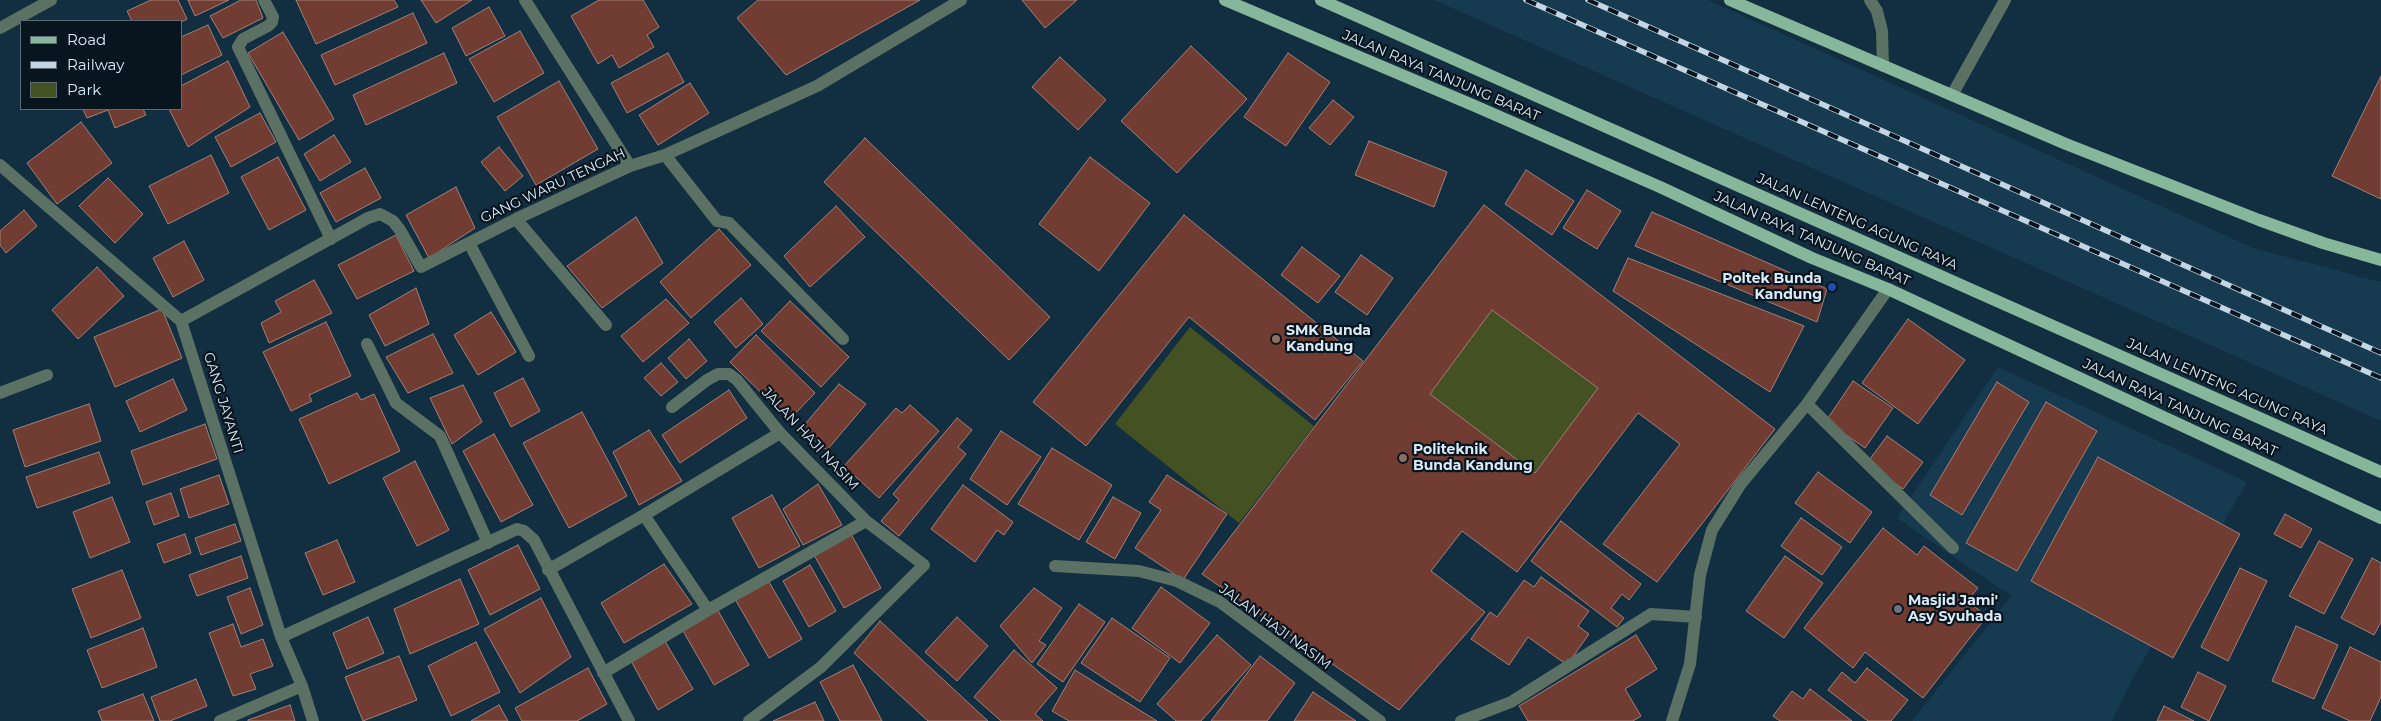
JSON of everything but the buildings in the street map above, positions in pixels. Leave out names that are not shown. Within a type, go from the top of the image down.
[{"type":"main road","name":"JALAN RAYA TANJUNG BARAT","points":[[1225,0],[1475,106],[1660,187],[1812,258],[1888,289],[2381,518]]},
{"type":"main road","name":"JALAN LENTENG AGUNG RAYA","points":[[1321,0],[2381,472]]},
{"type":"main road","points":[[1730,0],[1952,95],[2259,220],[2323,243],[2381,260]]},
{"type":"street","points":[[0,28],[51,0]]},
{"type":"street","points":[[264,0],[273,17],[272,22],[243,39],[238,47],[331,238]]},
{"type":"street","points":[[525,0],[630,166]]},
{"type":"street","name":"GANG WARU TENGAH","points":[[181,321],[331,238],[380,214],[393,222],[400,230],[421,267],[516,219],[630,166],[666,155],[817,86],[961,0]]},
{"type":"street","points":[[1870,0],[1877,11],[1882,31],[1883,66]]},
{"type":"street","points":[[1952,95],[2004,0]]},
{"type":"street","points":[[666,155],[716,221],[729,223],[843,339]]},
{"type":"street","points":[[0,165],[181,321]]},
{"type":"street","points":[[516,219],[606,325]]},
{"type":"street","points":[[469,243],[528,356]]},
{"type":"street","points":[[1672,721],[1690,664],[1700,575],[1712,530],[1740,485],[1807,404],[1888,289]]},
{"type":"street","name":"GANG JAYANTI","points":[[181,321],[281,637],[302,686],[313,721]]},
{"type":"street","points":[[367,344],[396,403],[440,436],[488,543]]},
{"type":"street","points":[[0,393],[47,374]]},
{"type":"street","name":"JALAN HAJI NASIM","points":[[672,407],[707,380],[718,374],[729,374],[780,433],[866,521],[924,564],[821,667],[749,721]]},
{"type":"street","points":[[1807,404],[1953,548]]},
{"type":"street","points":[[548,570],[644,516],[780,433]]},
{"type":"street","points":[[644,516],[708,610]]},
{"type":"street","points":[[603,673],[708,610],[866,521]]},
{"type":"street","points":[[281,637],[517,529],[524,531],[534,540],[548,570],[629,721]]},
{"type":"street","name":"JALAN HAJI NASIM","points":[[1055,566],[1139,571],[1177,581],[1220,602],[1380,721]]},
{"type":"street","points":[[1461,721],[1511,702],[1650,614],[1696,617]]},
{"type":"street","points":[[220,721],[302,686]]},
{"type":"shaded area","points":[[1434,0],[1708,0],[2253,248],[2381,282],[2381,421]]},
{"type":"shaded area","points":[[1998,367],[2247,482],[2132,680],[2112,721],[1912,721],[2011,596],[1897,518]]},
{"type":"green space","points":[[1492,310],[1598,388],[1535,473],[1430,394]]},
{"type":"green space","points":[[1190,327],[1314,426],[1239,523],[1115,424]]},
{"type":"railway","points":[[1526,0],[2381,378]]},
{"type":"railway","points":[[1588,0],[2381,353]]},
{"type":"place","name":"Poltek Bunda Kandung","points":[[1832,287]]},
{"type":"place","name":"SMK Bunda Kandung","points":[[1276,339]]},
{"type":"place","name":"Politeknik Bunda Kandung","points":[[1403,458]]},
{"type":"place","name":"Masjid Jami' Asy Syuhada","points":[[1898,609]]}]
